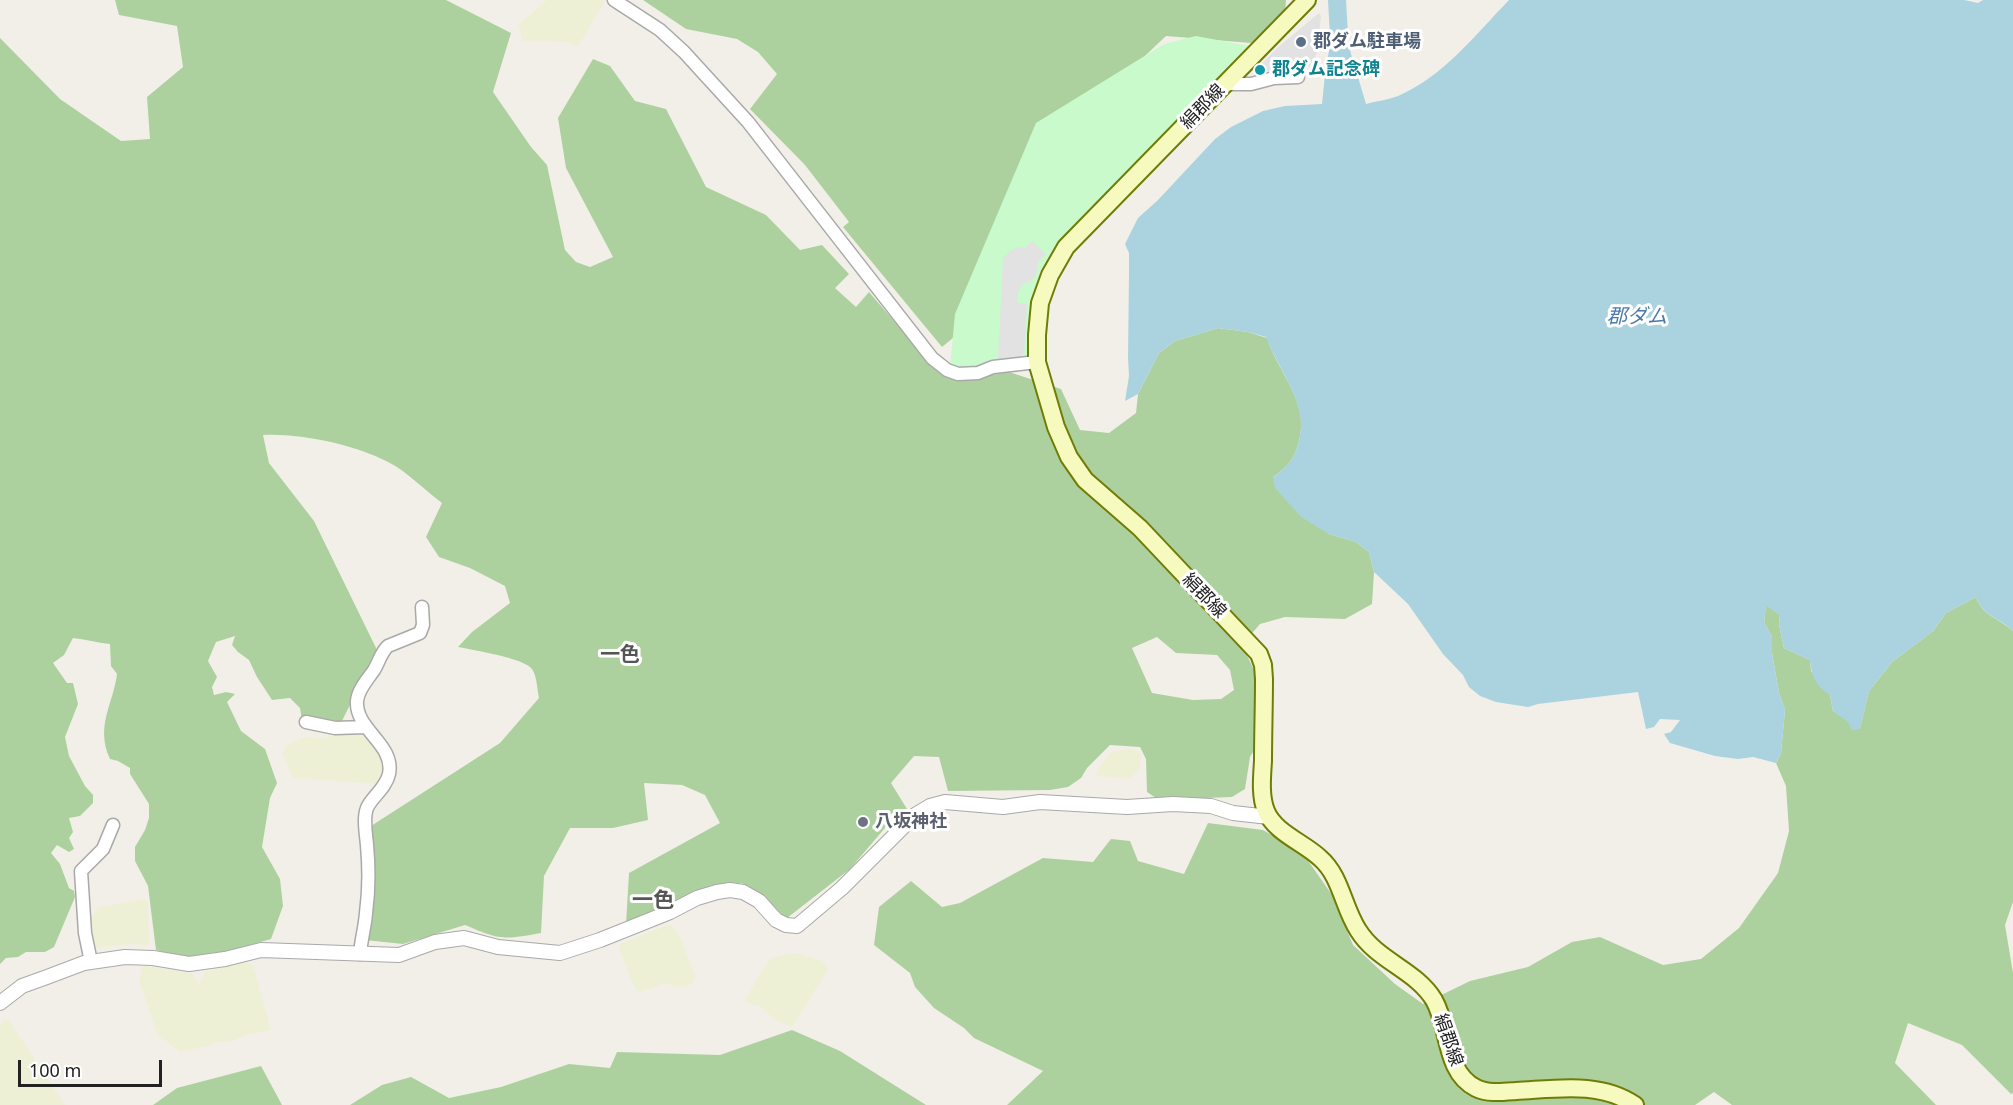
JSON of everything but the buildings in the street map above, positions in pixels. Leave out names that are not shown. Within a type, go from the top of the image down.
[{"type":"main road","name":"絹郡線","points":[[1307,0],[1066,247],[1050,274],[1040,303],[1037,335],[1038,362],[1056,427],[1069,457],[1085,480],[1140,528],[1259,654],[1264,679],[1262,788],[1264,807],[1269,817],[1280,829],[1331,869],[1357,929],[1371,947],[1408,974],[1434,1000],[1444,1025],[1453,1063],[1463,1078],[1476,1088],[1492,1092],[1581,1088],[1611,1092],[1635,1105]]},
{"type":"street","points":[[614,0],[660,30],[684,52],[748,122],[932,358],[947,370],[958,374],[978,373],[993,368],[1038,362]]},
{"type":"street","points":[[1225,84],[1251,84],[1274,78],[1298,77]]},
{"type":"street","points":[[360,954],[367,897],[367,807],[389,776],[390,764],[378,740],[366,727],[357,702],[361,689],[388,646],[420,633],[423,625],[422,608]]},
{"type":"street","points":[[306,722],[334,728],[366,727]]},
{"type":"street","points":[[0,1003],[22,986],[91,962],[125,957],[153,958],[189,964],[225,959],[261,950],[291,949],[399,955],[435,942],[464,938],[498,947],[560,953],[610,936],[697,898],[730,890],[743,892],[759,902],[776,920],[786,925],[797,926],[842,888],[915,815],[930,806],[945,802],[1003,807],[1040,802],[1128,807],[1173,804],[1211,806],[1233,813],[1269,817]]},
{"type":"street","points":[[91,962],[86,933],[81,871],[103,849],[113,825]]},
{"type":"green space","points":[[115,0],[446,0],[511,33],[493,92],[531,147],[547,165],[565,250],[576,262],[590,267],[613,257],[566,168],[558,118],[593,59],[610,66],[635,101],[666,109],[706,187],[766,215],[800,250],[822,245],[849,274],[835,288],[856,307],[869,292],[918,349],[965,379],[1009,372],[1061,389],[1080,430],[1109,433],[1136,413],[1138,394],[1159,353],[1175,341],[1218,328],[1248,332],[1267,338],[1297,400],[1301,427],[1293,457],[1283,470],[1273,477],[1329,534],[1356,542],[1369,552],[1374,572],[1372,604],[1345,619],[1285,617],[1260,624],[1242,645],[1256,674],[1258,744],[1250,757],[1245,789],[1232,797],[1159,800],[1147,792],[1146,759],[1140,747],[1110,745],[1087,768],[1081,778],[1068,787],[1050,790],[948,791],[939,757],[914,756],[891,783],[907,809],[890,822],[850,869],[787,918],[742,883],[707,888],[626,924],[629,873],[720,823],[705,795],[682,785],[644,783],[648,820],[613,828],[570,828],[544,876],[541,933],[509,938],[486,934],[465,925],[403,944],[365,940],[361,907],[362,844],[371,826],[500,743],[539,698],[536,679],[532,669],[519,661],[458,647],[472,632],[510,603],[505,586],[470,568],[439,557],[426,537],[442,503],[410,476],[377,457],[311,438],[263,435],[269,463],[314,521],[377,650],[340,725],[302,720],[300,708],[290,698],[272,700],[249,660],[232,645],[235,636],[216,642],[208,661],[217,677],[212,687],[214,695],[226,692],[235,694],[227,702],[241,731],[265,749],[277,783],[270,798],[262,847],[280,879],[283,906],[271,939],[207,957],[179,956],[156,950],[148,886],[135,861],[135,847],[149,818],[149,804],[130,774],[130,768],[110,759],[104,736],[106,716],[117,674],[111,666],[110,644],[73,638],[64,655],[53,663],[67,683],[73,683],[78,704],[65,737],[69,756],[85,786],[93,795],[93,803],[80,816],[69,818],[73,832],[69,838],[74,849],[69,852],[57,845],[51,853],[60,864],[75,897],[54,947],[45,952],[26,952],[18,957],[6,958],[0,964],[0,38],[60,99],[121,141],[150,139],[147,97],[183,67],[177,26],[119,15]],"holes":[[[1157,637],[1176,653],[1217,655],[1230,670],[1234,690],[1221,699],[1193,700],[1152,693],[1132,648]]]},
{"type":"green space","points":[[547,0],[605,1],[578,47],[569,42],[523,41],[518,25]]},
{"type":"green space","points":[[643,0],[1286,0],[1285,14],[1251,43],[1166,36],[1073,124],[970,324],[942,347],[843,227],[849,222],[805,165],[750,109],[777,74],[758,52],[737,39],[686,29]]},
{"type":"green space","points":[[1196,36],[1249,46],[1070,233],[1041,281],[1033,357],[973,369],[950,367],[955,314],[1036,123],[1164,44]]},
{"type":"green space","points":[[1976,597],[1987,613],[2013,631],[2013,902],[2005,925],[2013,973],[2013,1093],[2011,1094],[1962,1045],[1908,1023],[1895,1063],[1936,1105],[1732,1105],[1714,1092],[1695,1105],[1007,1105],[1043,1071],[974,1038],[964,1028],[934,1008],[915,987],[910,973],[874,945],[879,907],[911,881],[942,907],[960,903],[1043,858],[1093,862],[1111,839],[1130,841],[1138,861],[1184,874],[1208,823],[1263,830],[1302,852],[1332,895],[1353,945],[1395,984],[1423,1004],[1470,981],[1528,967],[1572,942],[1600,937],[1663,965],[1701,959],[1739,928],[1778,873],[1789,831],[1786,786],[1776,763],[1781,753],[1785,710],[1779,693],[1772,653],[1772,637],[1764,622],[1766,605],[1780,615],[1779,625],[1784,648],[1810,660],[1811,671],[1830,695],[1833,711],[1860,728],[1869,691],[1892,662],[1933,631],[1946,613]]},
{"type":"green space","points":[[342,733],[364,734],[378,751],[382,759],[383,777],[379,784],[293,778],[282,754],[286,746],[307,737],[319,739]]},
{"type":"green space","points":[[1129,749],[1138,751],[1142,756],[1138,771],[1129,779],[1096,774],[1111,752]]},
{"type":"green space","points":[[144,899],[148,904],[148,946],[132,944],[97,948],[94,944],[90,917],[97,912],[96,908]]},
{"type":"green space","points":[[670,924],[678,933],[696,976],[693,983],[684,987],[674,987],[667,983],[638,992],[633,985],[620,950],[620,944]]},
{"type":"green space","points":[[800,954],[822,961],[827,967],[827,971],[792,1027],[775,1020],[760,1006],[745,1002],[758,976],[771,958]]},
{"type":"green space","points":[[244,962],[253,965],[271,1030],[180,1052],[157,1034],[140,982],[141,967],[191,973],[200,987],[199,982],[204,972]]},
{"type":"green space","points":[[5,1018],[10,1022],[65,1105],[0,1105],[0,1025]]},
{"type":"green space","points":[[792,1030],[840,1051],[926,1105],[350,1105],[382,1085],[411,1077],[449,1098],[501,1087],[569,1064],[610,1068],[617,1052],[720,1055]]},
{"type":"green space","points":[[261,1066],[282,1105],[153,1105],[177,1088]]},
{"type":"shaded area","name":"郡ダム駐車場","points":[[1319,13],[1321,16],[1317,51],[1312,66],[1253,73],[1277,48]]},
{"type":"shaded area","points":[[1032,241],[1046,254],[1039,261],[1036,276],[1022,285],[1018,292],[1018,303],[1027,304],[1024,353],[1020,357],[998,359],[1003,258],[1018,247],[1025,248]]},
{"type":"water","name":"郡ダム","points":[[1509,0],[1964,0],[1978,3],[1983,0],[2013,0],[2013,631],[1987,613],[1976,597],[1946,613],[1933,631],[1892,662],[1869,691],[1860,729],[1852,730],[1848,722],[1833,711],[1830,695],[1815,680],[1810,660],[1784,648],[1779,625],[1780,615],[1766,606],[1764,622],[1772,637],[1772,653],[1779,693],[1785,710],[1781,753],[1776,763],[1753,757],[1738,759],[1715,756],[1670,743],[1664,734],[1671,732],[1680,720],[1660,719],[1654,727],[1646,729],[1638,692],[1528,707],[1496,702],[1480,696],[1469,687],[1463,675],[1443,654],[1408,604],[1374,572],[1369,552],[1356,542],[1329,534],[1301,517],[1275,488],[1273,477],[1287,466],[1293,457],[1301,427],[1300,414],[1291,388],[1266,337],[1218,328],[1175,341],[1159,353],[1138,394],[1125,401],[1129,376],[1129,253],[1125,244],[1138,218],[1215,139],[1231,127],[1263,111],[1285,106],[1322,104],[1326,65],[1338,10],[1366,104],[1390,99],[1415,88],[1458,54]]},
{"type":"waterway","points":[[1337,0],[1339,35]]},
{"type":"place","name":"郡ダム駐車場","points":[[1301,42]]},
{"type":"place","name":"郡ダム記念碑","points":[[1260,70]]},
{"type":"place","name":"八坂神社","points":[[863,822]]},
{"type":"district","name":"一色","points":[[620,655]]},
{"type":"district","name":"一色","points":[[653,901]]}]
